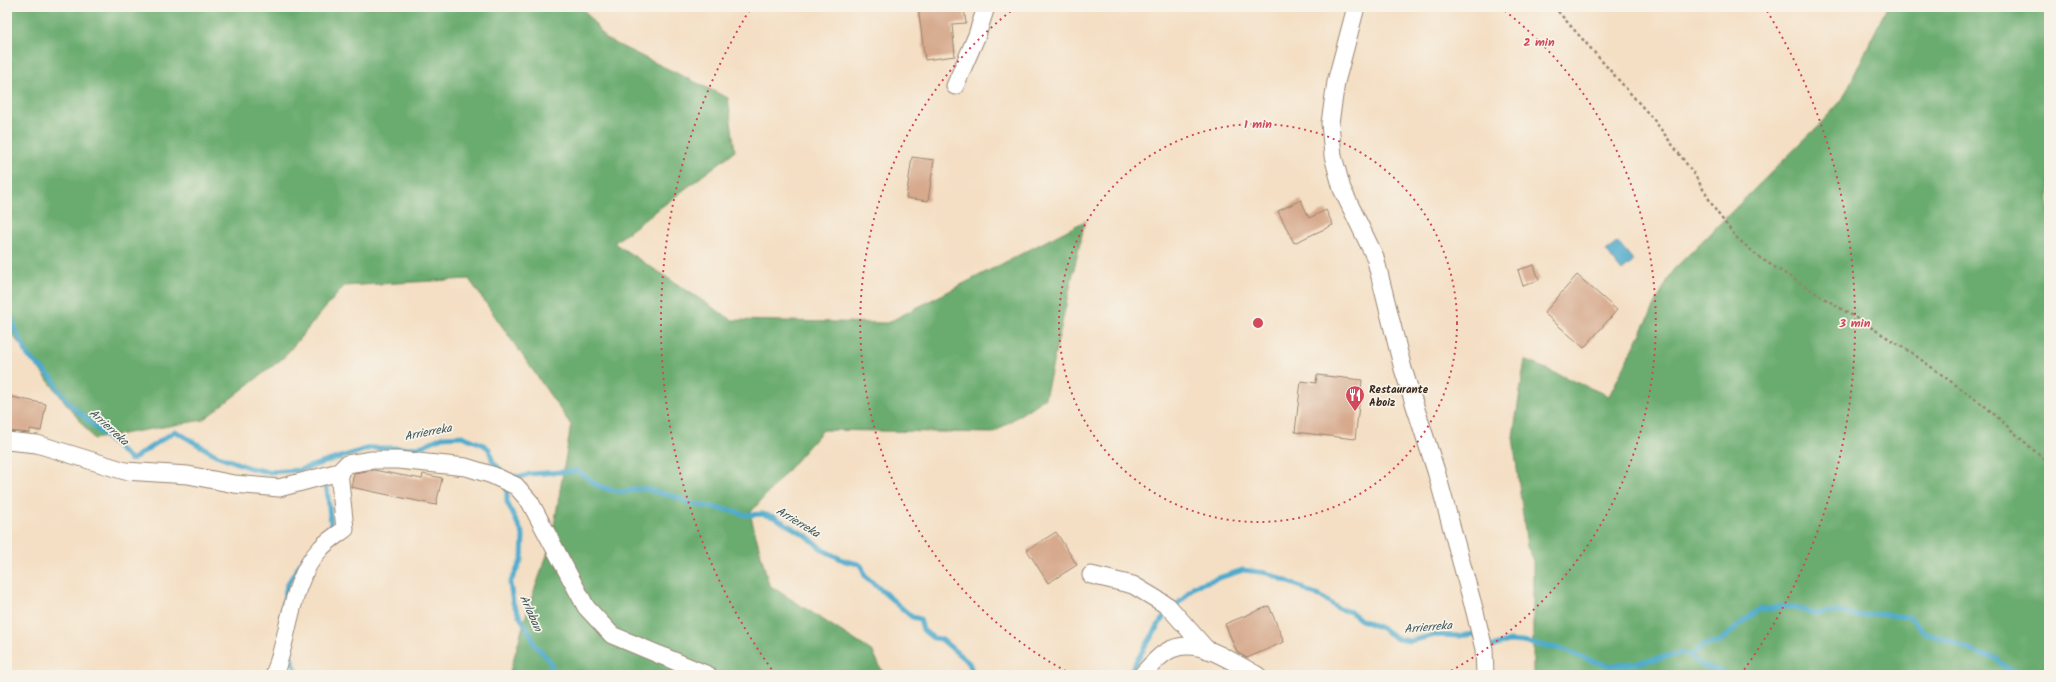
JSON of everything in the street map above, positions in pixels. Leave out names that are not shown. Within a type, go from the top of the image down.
[{"type":"street","points":[[955,86],[977,35],[986,7]]},
{"type":"street","points":[[1356,7],[1336,82],[1330,123],[1333,156],[1342,189],[1375,258],[1403,369],[1436,471],[1480,632],[1484,649],[1485,675]]},
{"type":"street","points":[[7,441],[37,444],[125,471],[188,474],[234,484],[279,488],[339,472],[348,464],[372,460],[398,460],[466,468],[492,475],[516,486],[530,502],[586,607],[612,635],[708,675]]},
{"type":"street","points":[[274,675],[281,659],[290,613],[306,568],[321,548],[345,529],[339,472]]},
{"type":"street","points":[[1091,575],[1133,585],[1173,612],[1207,650]]},
{"type":"street","points":[[1142,675],[1151,664],[1171,649],[1188,646],[1207,650],[1257,675]]},
{"type":"path","points":[[1554,7],[1654,120],[1694,174],[1716,211],[1736,237],[1760,258],[1918,358],[1986,407],[2049,464]]},
{"type":"green space","points":[[7,7],[582,7],[606,39],[728,98],[735,151],[614,243],[732,320],[887,323],[1085,221],[1045,398],[993,433],[823,430],[750,513],[769,585],[873,652],[884,675],[509,675],[529,605],[551,544],[571,425],[469,279],[344,286],[283,358],[203,420],[94,439],[7,328]]},
{"type":"green space","points":[[1887,7],[2049,7],[2049,675],[1533,675],[1533,558],[1527,547],[1513,437],[1525,360],[1609,396],[1673,270],[1819,125],[1842,100]]},
{"type":"water","points":[[1618,242],[1634,261],[1622,271],[1606,251]]},
{"type":"building","points":[[918,7],[964,7],[966,23],[952,24],[955,56],[925,60]]},
{"type":"building","points":[[912,157],[934,160],[928,201],[906,198]]},
{"type":"building","points":[[1301,200],[1309,218],[1326,210],[1333,225],[1294,243],[1278,211]]},
{"type":"building","points":[[1534,265],[1539,280],[1523,286],[1518,270]]},
{"type":"building","points":[[1577,275],[1617,310],[1584,348],[1544,313]]},
{"type":"building","points":[[1317,375],[1362,380],[1355,439],[1295,432],[1301,381],[1316,383]]},
{"type":"building","points":[[7,396],[46,404],[41,431],[30,429],[30,433],[7,431]]},
{"type":"building","points":[[373,470],[422,479],[423,474],[442,478],[436,505],[351,487],[354,473]]},
{"type":"building","points":[[1056,532],[1077,565],[1048,583],[1027,550]]},
{"type":"building","points":[[1269,606],[1284,642],[1247,658],[1237,652],[1225,624]]},
{"type":"waterway","name":"Arrierreka","points":[[7,314],[13,321],[15,329],[28,356],[54,380],[58,389],[71,405],[131,460],[175,431],[216,455],[250,468],[269,472],[299,470],[370,448],[420,447],[442,437],[462,436],[484,445],[489,449],[493,462],[504,473]]},
{"type":"waterway","name":"Arrierreka","points":[[511,476],[522,477],[529,474],[578,471],[598,486],[611,490],[625,492],[636,489],[646,489],[676,497],[692,504],[734,511],[745,515],[762,514],[774,517],[808,537],[823,550],[845,561],[859,564],[862,567],[865,576],[912,617],[920,619],[923,630],[933,638],[941,639],[969,663],[974,675]]},
{"type":"waterway","points":[[322,537],[331,525],[327,490],[324,484]]},
{"type":"waterway","name":"Arlaban","points":[[507,487],[507,502],[523,535],[522,559],[510,583],[513,603],[530,633],[534,644],[549,660],[555,675]]},
{"type":"waterway","points":[[281,618],[287,585],[307,553]]},
{"type":"waterway","name":"Arrierreka","points":[[1128,675],[1164,616],[1184,598],[1194,586],[1243,570],[1267,573],[1301,587],[1310,593],[1320,596],[1339,609],[1351,612],[1361,620],[1381,628],[1397,639],[1410,641],[1435,635],[1459,636],[1474,634],[1478,636]]},
{"type":"waterway","points":[[1690,656],[1705,644],[1718,643],[1754,613],[1762,609],[1782,606],[1812,613],[1838,612],[1863,616],[1877,614],[1909,617],[1927,634],[1950,641],[1978,654],[1995,658],[2007,668],[2029,675]]},
{"type":"waterway","name":"Arrierreka","points":[[1487,643],[1492,647],[1509,641],[1522,642],[1563,649],[1589,660],[1607,665],[1642,662],[1681,653],[1690,656],[1699,664],[1732,675]]},
{"type":"waterway","points":[[288,650],[298,675]]},
{"type":"place","name":"Restaurante Aboiz","points":[[1355,412]]}]
